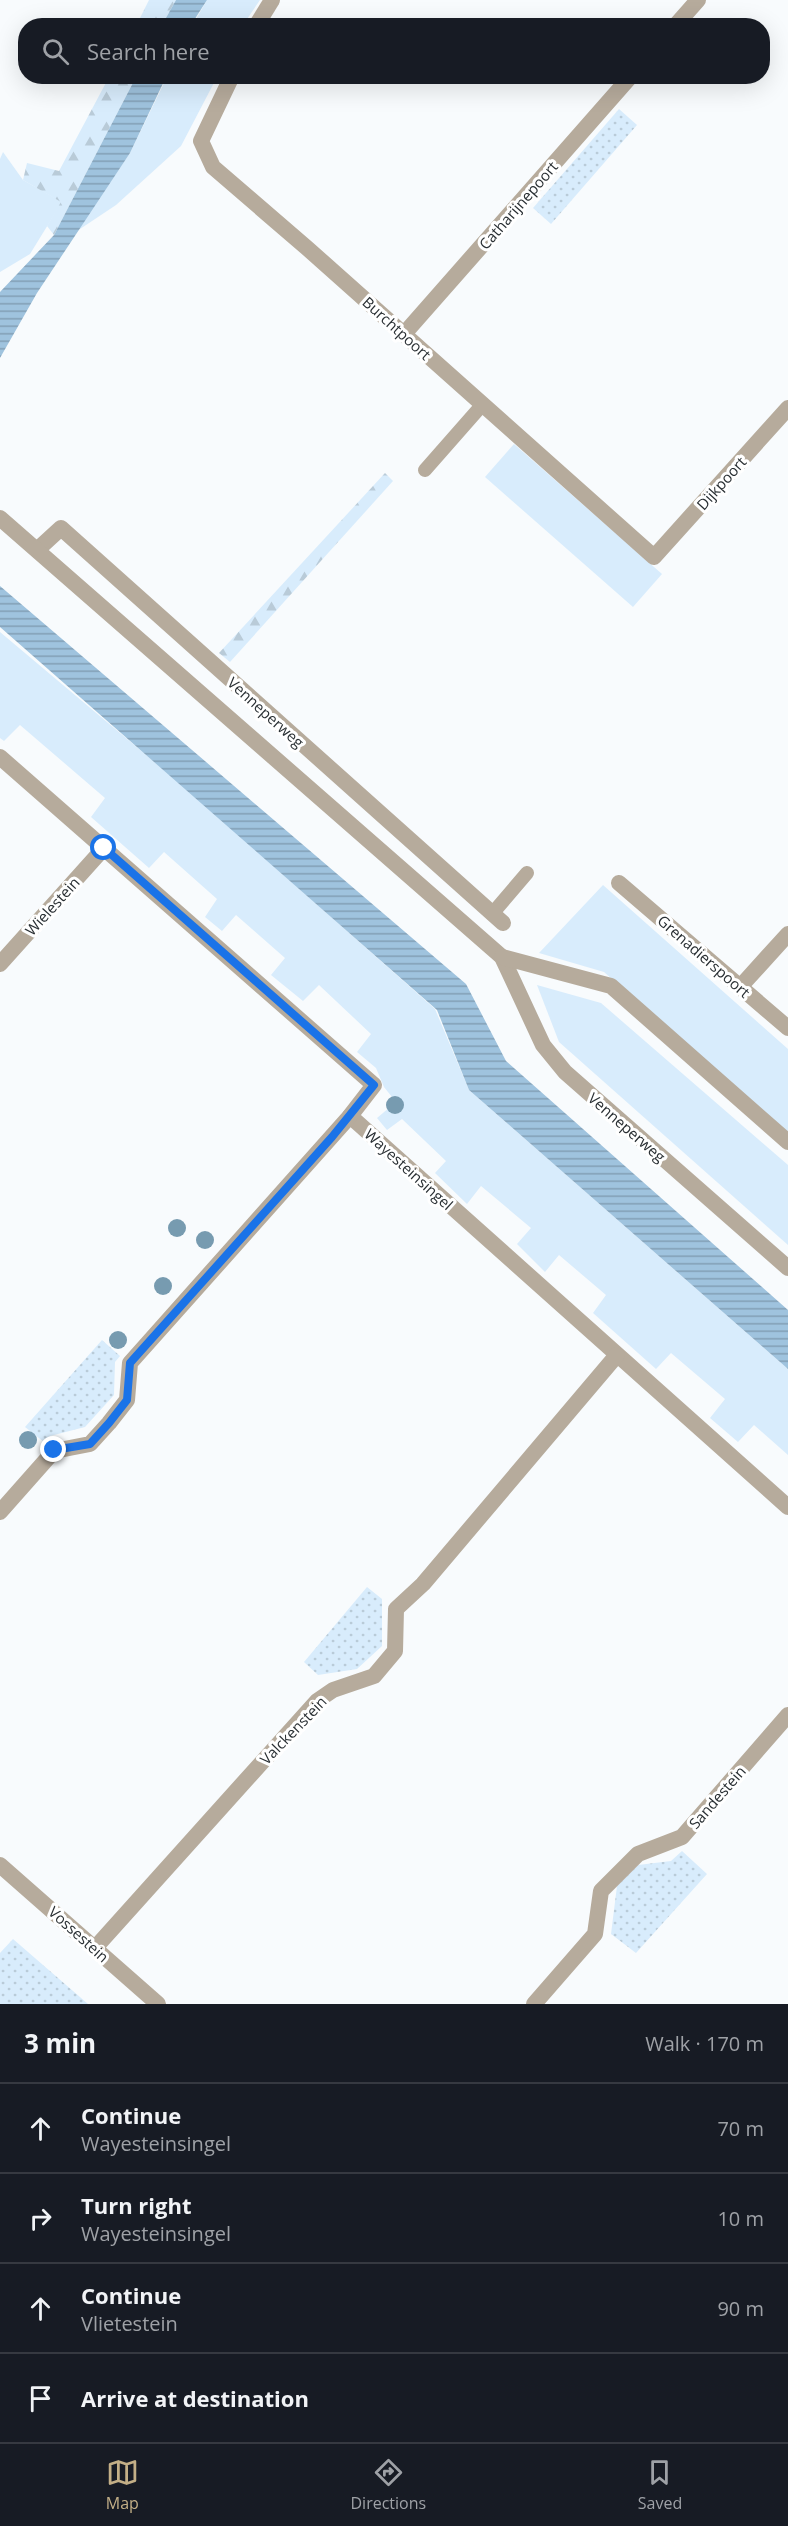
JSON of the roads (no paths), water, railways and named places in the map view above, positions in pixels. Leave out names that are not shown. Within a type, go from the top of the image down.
[{"type":"street","points":[[261,18],[272,0]]},
{"type":"street","points":[[682,18],[698,0]]},
{"type":"street","name":"Burchtpoort","points":[[228,84],[201,141],[213,167],[654,557]]},
{"type":"street","name":"Catharijnepoort","points":[[404,334],[624,84]]},
{"type":"street","name":"Dijkpoort","points":[[654,557],[788,408]]},
{"type":"street","name":"Venneperweg","points":[[0,518],[502,957],[543,1046],[565,1072],[788,1268]]},
{"type":"street","name":"Venneperweg","points":[[37,550],[61,528],[475,899]]},
{"type":"street","points":[[0,757],[374,1085],[350,1116],[130,1363],[127,1400],[90,1444],[54,1450],[0,1512]]},
{"type":"street","name":"Wielestein","points":[[0,964],[104,848]]},
{"type":"street","name":"Grenadierspoort","points":[[619,883],[788,1028]]},
{"type":"street","points":[[456,918],[475,899],[497,918]]},
{"type":"street","points":[[740,987],[788,934]]},
{"type":"street","name":"Venneperweg","points":[[502,957],[611,986],[788,1142]]},
{"type":"street","name":"Wayesteinsingel","points":[[350,1116],[788,1507]]},
{"type":"street","name":"Valckenstein","points":[[94,1948],[317,1701],[333,1690],[374,1676],[395,1651],[396,1609],[423,1584],[617,1355]]},
{"type":"street","name":"Sandestein","points":[[534,2004],[595,1934],[602,1891],[638,1854],[682,1837],[788,1715]]},
{"type":"street","name":"Vossestein","points":[[0,1864],[158,2004]]},
{"type":"lane","points":[[425,470],[483,404]]},
{"type":"lane","points":[[497,918],[527,873]]},
{"type":"water","points":[[176,0],[207,0],[195,18],[166,18]]},
{"type":"water","points":[[132,84],[163,84],[130,153],[37,293],[0,358],[0,292],[54,235]]},
{"type":"water","points":[[0,586],[466,984],[506,1061],[788,1310],[788,1369],[469,1090],[437,1010],[0,627]]}]
